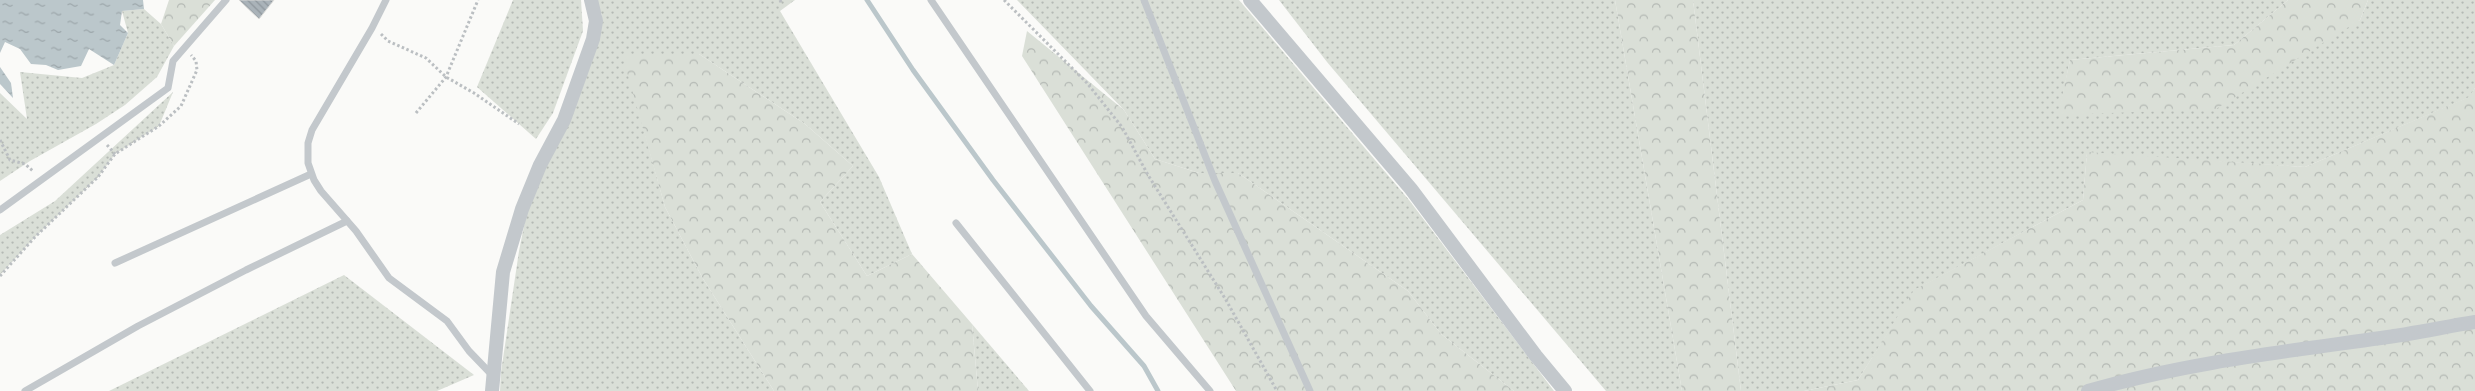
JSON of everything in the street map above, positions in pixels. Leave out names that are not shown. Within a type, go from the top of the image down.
[{"type":"street","points":[[492,391],[503,272],[522,209],[540,165],[564,120],[593,38],[596,21],[590,0]]},
{"type":"street","points":[[1250,0],[1411,189],[1536,356],[1565,391]]},
{"type":"street","points":[[2088,391],[2134,378],[2248,356],[2384,338],[2475,322]]},
{"type":"lane","points":[[0,210],[168,88],[173,61],[226,0]]},
{"type":"lane","points":[[386,0],[373,26],[312,130],[307,149],[312,174],[320,191],[347,221],[389,278],[447,321],[470,351],[493,376]]},
{"type":"lane","points":[[930,0],[1146,316],[1210,391]]},
{"type":"lane","points":[[1144,0],[1216,181],[1310,391]]},
{"type":"lane","points":[[116,264],[312,174]]},
{"type":"lane","points":[[25,391],[138,326],[246,270],[347,221]]},
{"type":"lane","points":[[956,223],[1090,391]]},
{"type":"path","points":[[416,113],[446,77],[478,0]]},
{"type":"path","points":[[1004,0],[1087,83],[1122,127],[1148,175],[1226,300],[1277,391]]},
{"type":"path","points":[[373,26],[388,41],[426,58],[446,77],[474,93],[519,124]]},
{"type":"path","points":[[0,276],[35,237],[98,177],[115,154],[159,126],[181,106],[196,70]]},
{"type":"path","points":[[0,140],[10,160],[25,164]]},
{"type":"green space","points":[[169,0],[215,0],[174,46],[161,24]]},
{"type":"green space","points":[[513,0],[581,0],[583,31],[553,113],[536,139],[477,87]]},
{"type":"green space","points":[[595,0],[795,0],[780,11],[879,177],[912,254],[867,276],[820,202],[853,166],[805,124],[699,54],[623,54],[665,207],[702,277],[774,391],[500,391],[501,372],[519,251],[528,206],[598,42],[602,15]]},
{"type":"green space","points":[[1017,0],[1239,0],[1409,200],[1554,391],[1514,391],[1441,334],[1408,291],[1238,173],[1199,173],[1155,159],[1124,110]]},
{"type":"green space","points":[[1279,0],[1615,0],[1682,391],[1606,391],[1327,62]]},
{"type":"green space","points":[[1615,0],[1693,0],[1741,391],[1682,391]]},
{"type":"green space","points":[[1693,0],[2288,0],[2234,45],[2070,60],[2059,114],[2360,20],[2368,0],[2475,0],[2475,88],[2470,97],[2305,167],[2087,153],[2083,200],[1915,290],[1858,380],[1804,391],[1741,391]]},
{"type":"green space","points":[[2288,0],[2368,0],[2360,20],[2216,109],[2058,115],[2070,60],[2234,45]]},
{"type":"green space","points":[[144,9],[161,24],[174,46],[157,77],[125,105],[96,124],[30,161],[0,181],[0,93],[27,119],[20,72],[82,78],[114,65],[128,33],[122,11]]},
{"type":"green space","points":[[1027,31],[1124,110],[1155,159],[1199,173],[1238,173],[1408,291],[1441,334],[1514,391],[1236,391],[1022,56]]},
{"type":"green space","points":[[622,54],[699,54],[805,124],[853,166],[820,202],[867,276],[912,254],[972,324],[978,391],[774,391],[702,277],[665,207]]},
{"type":"green space","points":[[2475,88],[2475,391],[1804,391],[1858,380],[1914,290],[2083,200],[2087,152],[2305,167],[2469,97]]},
{"type":"green space","points":[[173,92],[159,126],[115,154],[98,177],[35,237],[0,275],[0,235],[55,201]]},
{"type":"green space","points":[[344,275],[474,375],[437,391],[109,391]]},
{"type":"green space","points":[[972,324],[1029,391],[978,391]]},
{"type":"water","points":[[0,0],[143,0],[144,9],[122,11],[120,25],[128,33],[114,65],[89,49],[81,66],[58,70],[46,65],[31,64],[20,49],[5,42],[0,53]]},
{"type":"water","points":[[0,67],[11,83],[13,98],[0,84]]},
{"type":"building","points":[[239,0],[274,0],[259,19]]},
{"type":"waterway","points":[[867,0],[913,70],[993,180],[1091,306],[1144,366],[1158,391]]}]
